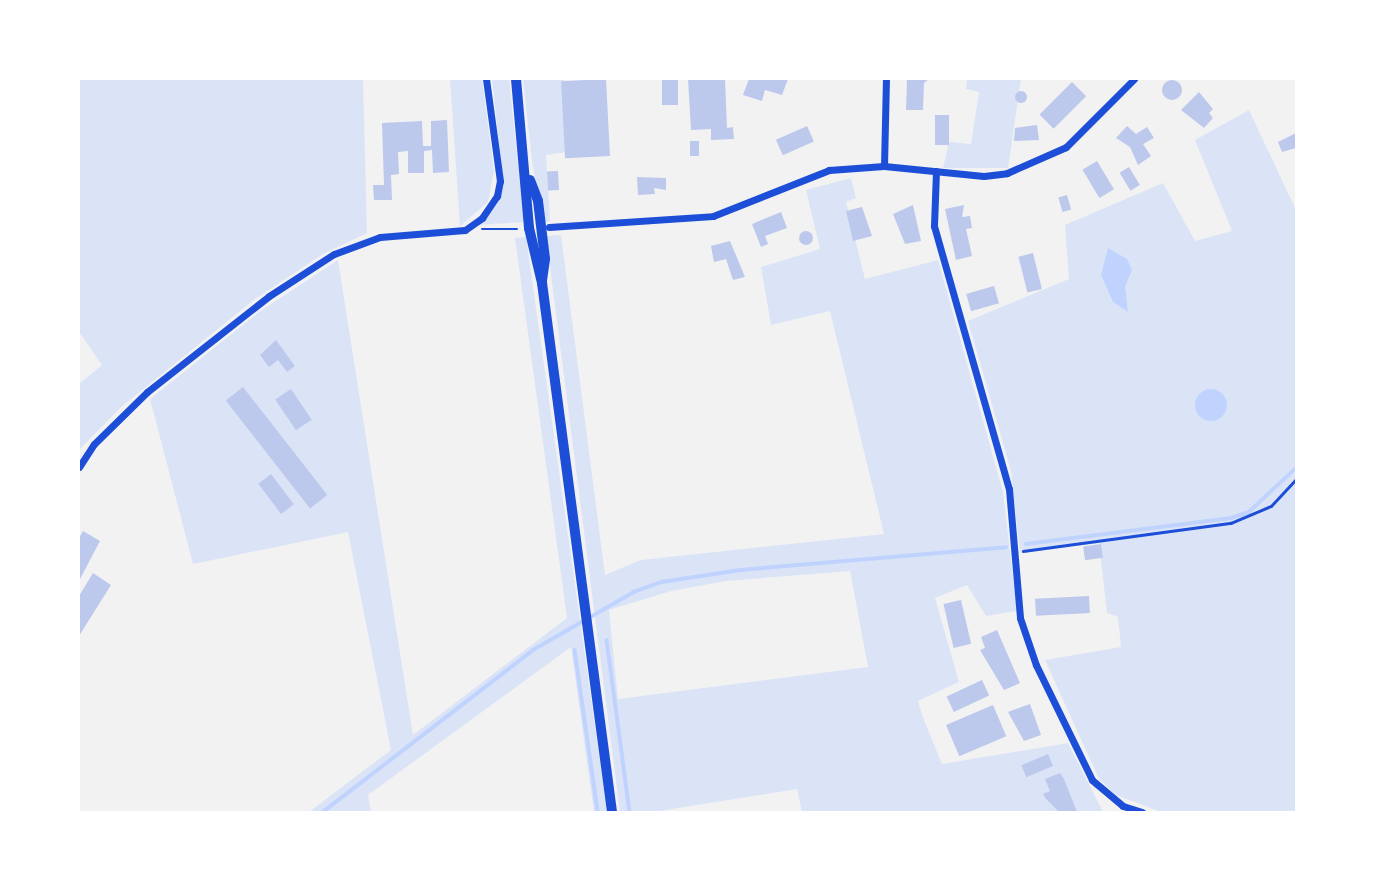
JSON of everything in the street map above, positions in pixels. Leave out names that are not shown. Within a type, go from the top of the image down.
[{"type":"main road","points":[[516,79],[527,174],[529,228],[542,283],[612,812]]},
{"type":"main road","points":[[527,174],[538,201],[545,259],[542,283]]},
{"type":"street","points":[[79,467],[94,444],[147,392],[269,296],[334,254],[380,237],[465,230],[490,208],[500,181],[486,79]]},
{"type":"street","points":[[884,166],[886,79]]},
{"type":"street","points":[[549,226],[713,216],[829,170],[884,166],[984,176],[1026,168],[1066,147],[1134,79]]},
{"type":"street","points":[[936,171],[934,226],[1009,489],[1020,618],[1036,665],[1092,780],[1121,809],[1142,812]]},
{"type":"path","points":[[465,230],[529,228]]},
{"type":"path","points":[[1016,552],[1231,523],[1271,506],[1296,479]]},
{"type":"shaded area","points":[[79,79],[363,79],[367,233],[323,254],[255,299],[121,407],[79,450],[79,384],[102,365],[79,332]]},
{"type":"shaded area","points":[[450,79],[482,79],[494,171],[488,202],[460,226]]},
{"type":"shaded area","points":[[492,79],[509,79],[524,222],[477,225],[493,209],[503,180]]},
{"type":"shaded area","points":[[523,79],[564,79],[567,152],[546,155],[550,221],[544,222],[532,161]]},
{"type":"shaded area","points":[[967,79],[1021,79],[1008,168],[943,168],[949,142],[971,144],[979,92],[966,89]]},
{"type":"shaded area","points":[[1249,110],[1296,210],[1296,812],[1161,812],[1116,795],[1099,779],[1045,660],[1121,647],[1118,617],[1107,613],[1099,543],[1020,553],[1011,471],[968,321],[1069,279],[1065,225],[1163,183],[1195,241],[1232,231],[1195,140]]},
{"type":"shaded area","points":[[851,178],[856,198],[846,202],[865,279],[938,260],[1003,492],[1017,611],[986,616],[967,585],[935,598],[959,682],[918,701],[942,764],[1068,743],[1103,812],[802,812],[797,789],[654,812],[620,812],[546,236],[561,235],[605,575],[641,560],[884,534],[830,311],[771,325],[761,267],[820,249],[806,190]],"holes":[[[850,571],[868,667],[618,699],[609,610],[671,591],[726,581]]]},
{"type":"shaded area","points":[[526,237],[607,812],[594,812],[571,647],[368,795],[371,812],[309,812],[391,750],[348,532],[193,564],[150,399],[259,312],[338,260],[413,735],[567,618],[515,238]]},
{"type":"water","points":[[1108,248],[1127,259],[1132,270],[1125,287],[1128,312],[1113,302],[1101,275]]},
{"type":"water","points":[[1211,389],[1223,393],[1227,405],[1223,417],[1211,421],[1199,417],[1195,405],[1199,393]]},
{"type":"building","points":[[606,79],[610,156],[565,158],[561,81]]},
{"type":"building","points":[[662,79],[678,79],[678,105],[662,105]]},
{"type":"building","points":[[688,79],[725,79],[727,128],[733,127],[734,139],[711,140],[711,129],[691,130]]},
{"type":"building","points":[[749,79],[788,79],[782,95],[765,90],[762,101],[743,95]]},
{"type":"building","points":[[907,79],[929,79],[924,83],[923,110],[906,110]]},
{"type":"building","points":[[1172,80],[1179,83],[1182,90],[1179,97],[1172,100],[1165,97],[1162,90],[1165,83]]},
{"type":"building","points":[[1072,82],[1086,96],[1054,129],[1039,115]]},
{"type":"building","points":[[1016,92],[1026,92],[1026,102],[1016,102]]},
{"type":"building","points":[[1199,92],[1213,109],[1209,113],[1213,118],[1204,128],[1181,110]]},
{"type":"building","points":[[935,115],[949,115],[949,145],[935,145]]},
{"type":"building","points":[[447,120],[449,172],[433,173],[432,150],[424,151],[424,173],[408,173],[408,151],[398,152],[399,174],[391,175],[392,200],[374,200],[373,185],[384,185],[382,123],[422,121],[423,146],[431,146],[431,121]]},
{"type":"building","points":[[1037,125],[1039,140],[1014,141],[1015,128]]},
{"type":"building","points":[[807,126],[814,142],[783,155],[776,140]]},
{"type":"building","points":[[1127,126],[1136,134],[1147,127],[1154,138],[1143,144],[1151,156],[1138,165],[1130,147],[1116,138]]},
{"type":"building","points":[[1296,133],[1296,148],[1282,152],[1278,142]]},
{"type":"building","points":[[690,141],[699,141],[699,156],[690,156]]},
{"type":"building","points":[[1097,161],[1114,189],[1099,198],[1082,170]]},
{"type":"building","points":[[1129,167],[1140,185],[1130,191],[1120,173]]},
{"type":"building","points":[[558,171],[559,190],[548,191],[547,172]]},
{"type":"building","points":[[637,177],[666,178],[666,190],[654,188],[655,194],[638,195]]},
{"type":"building","points":[[1067,195],[1071,209],[1062,212],[1058,197]]},
{"type":"building","points":[[913,205],[921,241],[905,244],[893,214]]},
{"type":"building","points":[[964,205],[962,217],[970,216],[972,228],[966,229],[972,256],[956,260],[945,209]]},
{"type":"building","points":[[862,207],[872,236],[853,241],[846,211]]},
{"type":"building","points":[[781,212],[787,228],[765,236],[768,244],[761,247],[752,224]]},
{"type":"building","points":[[806,231],[811,233],[811,243],[806,245],[801,243],[799,238],[801,233]]},
{"type":"building","points":[[730,241],[745,277],[733,280],[726,259],[714,262],[711,246]]},
{"type":"building","points":[[1033,253],[1042,289],[1027,293],[1018,257]]},
{"type":"building","points":[[994,286],[999,303],[971,311],[966,294]]},
{"type":"building","points":[[276,340],[295,366],[287,372],[278,360],[269,367],[260,355]]},
{"type":"building","points":[[243,387],[327,495],[310,509],[226,401]]},
{"type":"building","points":[[291,389],[312,420],[296,430],[275,400]]},
{"type":"building","points":[[271,474],[294,504],[281,514],[258,484]]},
{"type":"building","points":[[83,531],[100,541],[79,581],[79,538]]},
{"type":"building","points":[[1101,544],[1103,558],[1085,560],[1083,547]]},
{"type":"building","points":[[93,573],[111,585],[79,636],[79,596]]},
{"type":"building","points":[[1089,596],[1090,613],[1036,616],[1035,599]]},
{"type":"building","points":[[961,600],[971,644],[954,648],[943,604]]},
{"type":"building","points":[[997,630],[1020,683],[1004,690],[980,650],[985,648],[981,637]]},
{"type":"building","points":[[982,680],[989,695],[954,712],[947,696]]},
{"type":"building","points":[[1030,704],[1041,735],[1024,741],[1008,712]]},
{"type":"building","points":[[993,705],[1006,736],[959,756],[946,725]]},
{"type":"building","points":[[1048,754],[1053,766],[1026,777],[1021,765]]},
{"type":"building","points":[[1060,773],[1077,812],[1059,812],[1043,794],[1050,791],[1045,779]]},
{"type":"waterway","points":[[1026,544],[1231,518],[1249,512],[1296,468]]},
{"type":"waterway","points":[[323,812],[533,650],[634,592],[662,582],[740,570],[1006,547]]},
{"type":"waterway","points":[[607,640],[630,812]]},
{"type":"waterway","points":[[575,650],[598,812]]}]
